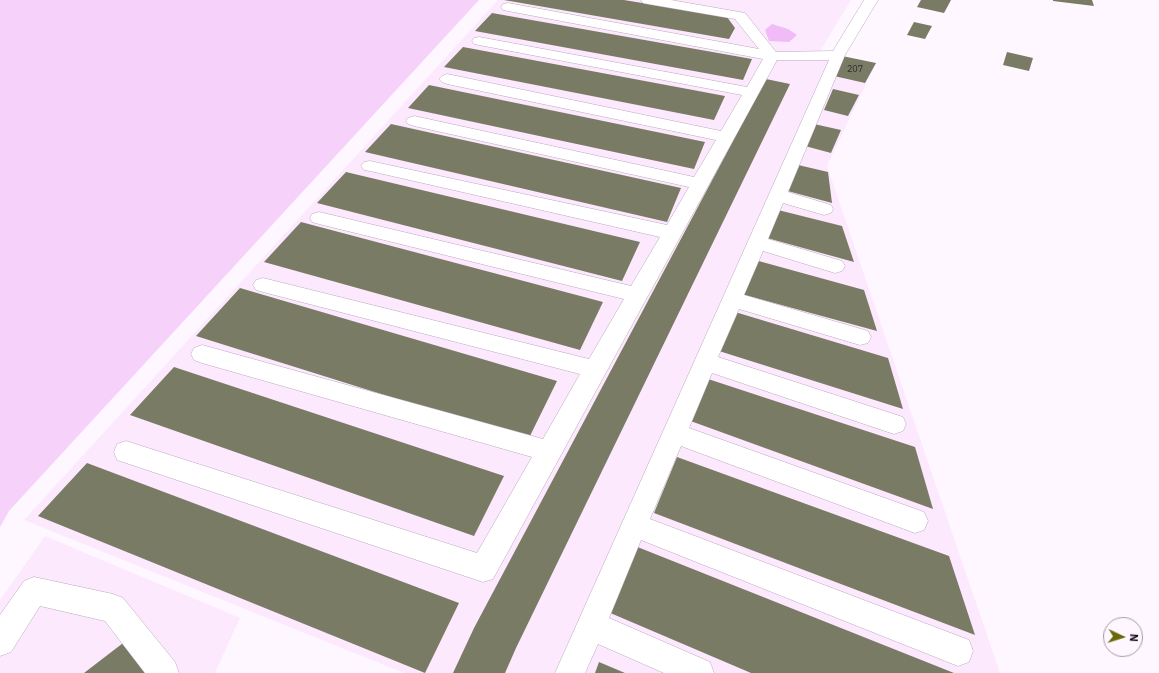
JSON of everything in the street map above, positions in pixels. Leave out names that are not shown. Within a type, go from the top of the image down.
[{"type":"street","points":[[648,0],[740,16],[772,56]]},
{"type":"street","points":[[570,673],[778,195],[805,153],[838,55],[871,0]]},
{"type":"street","points":[[508,8],[772,56],[838,55]]},
{"type":"street","points":[[479,42],[751,92]]},
{"type":"street","points":[[126,452],[483,569],[772,56]]},
{"type":"street","points":[[447,79],[726,137]]},
{"type":"street","points":[[414,121],[700,184]]},
{"type":"street","points":[[370,166],[672,233]]},
{"type":"street","points":[[778,195],[824,209]]},
{"type":"street","points":[[319,218],[637,295]]},
{"type":"street","points":[[757,242],[835,266]]},
{"type":"street","points":[[264,285],[595,369]]},
{"type":"street","points":[[732,299],[860,338]]},
{"type":"street","points":[[202,354],[549,452]]},
{"type":"street","points":[[705,362],[894,424]]},
{"type":"street","points":[[674,433],[915,521]]},
{"type":"street","points":[[634,525],[958,651]]},
{"type":"street","points":[[0,641],[34,591],[114,608],[164,673]]},
{"type":"street","points":[[590,625],[699,673]]},
{"type":"shaded area","points":[[0,0],[479,0],[9,511],[0,527]]},
{"type":"shaded area","points":[[498,0],[851,0],[820,51],[876,63],[827,166],[1000,673],[404,673],[24,520]]},
{"type":"shaded area","points":[[772,24],[788,29],[797,35],[789,42],[769,41],[765,30]]},
{"type":"shaded area","points":[[45,536],[240,618],[215,673],[0,673],[0,600]]},
{"type":"building","points":[[504,0],[624,0],[727,17],[735,28],[729,39]]},
{"type":"building","points":[[921,0],[951,0],[944,13],[917,7]]},
{"type":"building","points":[[1092,0],[1094,6],[1053,1]]},
{"type":"building","points":[[492,13],[752,59],[743,80],[475,31]]},
{"type":"building","points":[[914,22],[932,26],[925,39],[907,35]]},
{"type":"building","points":[[463,47],[725,96],[714,120],[444,67]]},
{"type":"building","points":[[1007,52],[1033,58],[1029,71],[1003,65]]},
{"type":"building","points":[[842,56],[876,63],[865,83],[834,76]]},
{"type":"building","points":[[766,79],[790,84],[505,673],[453,673],[474,628]]},
{"type":"building","points":[[429,85],[705,142],[694,169],[408,108]]},
{"type":"building","points":[[833,89],[859,95],[848,116],[824,110]]},
{"type":"building","points":[[391,124],[681,188],[667,222],[365,152]]},
{"type":"building","points":[[814,124],[841,130],[831,153],[805,146]]},
{"type":"building","points":[[794,164],[828,172],[832,203],[784,190]]},
{"type":"building","points":[[346,172],[640,242],[622,281],[317,203]]},
{"type":"building","points":[[778,210],[842,226],[854,262],[767,238]]},
{"type":"building","points":[[301,222],[603,302],[580,350],[264,262]]},
{"type":"building","points":[[755,260],[864,290],[877,331],[741,294]]},
{"type":"building","points":[[240,288],[557,381],[528,440],[196,336]]},
{"type":"building","points":[[735,312],[888,358],[903,409],[719,351]]},
{"type":"building","points":[[174,367],[504,476],[474,536],[130,415]]},
{"type":"building","points":[[702,377],[915,447],[933,509],[685,419]]},
{"type":"building","points":[[677,457],[949,556],[975,635],[654,513]]},
{"type":"building","points":[[87,463],[459,603],[425,673],[38,516]]},
{"type":"building","points":[[635,546],[954,673],[751,673],[608,612]]},
{"type":"building","points":[[127,640],[148,673],[84,673]]},
{"type":"building","points":[[599,662],[625,673],[595,673]]}]
